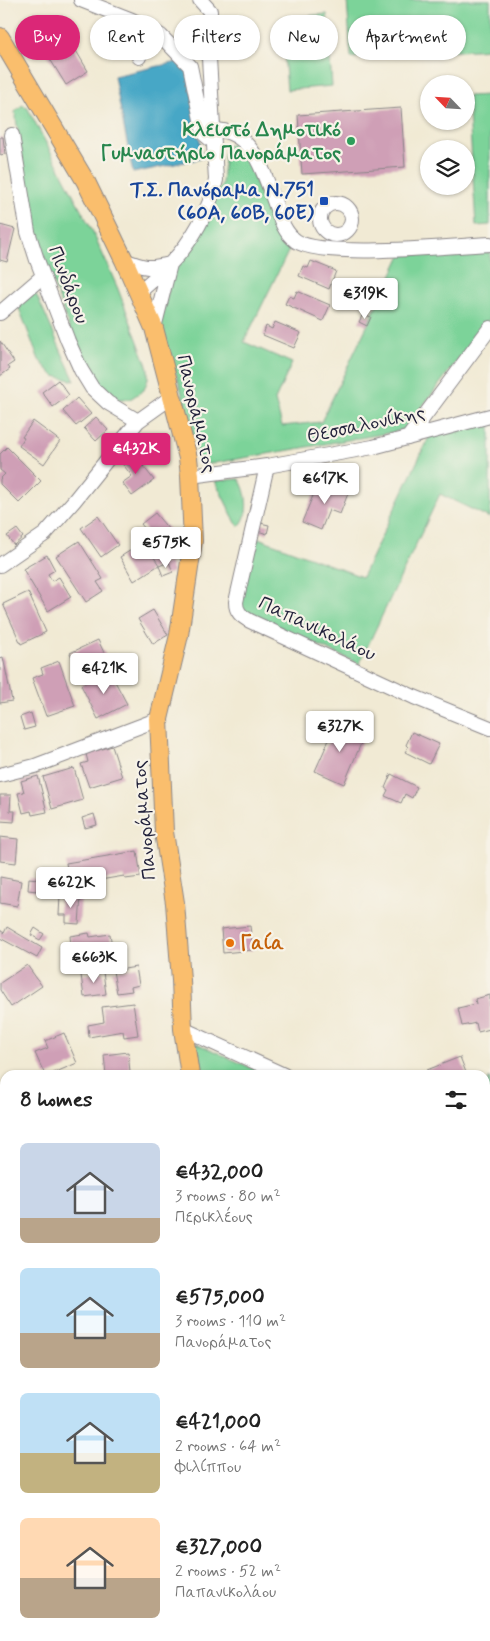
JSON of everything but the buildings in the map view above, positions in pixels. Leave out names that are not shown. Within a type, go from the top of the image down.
[{"type":"main road","name":"Πανοράματος","points":[[0,37],[86,182],[124,260],[154,328],[184,438],[190,476],[193,541],[179,635],[159,719],[164,832],[174,903],[183,1029],[189,1070]]},
{"type":"street","points":[[81,0],[119,15]]},
{"type":"street","points":[[138,293],[170,264],[190,238],[206,211],[216,180],[209,58],[213,6],[200,0]]},
{"type":"street","points":[[164,39],[190,66],[204,134],[213,136],[230,132],[242,139],[252,150],[260,165],[284,228],[296,241],[323,248],[359,250],[490,244]]},
{"type":"street","name":"Πινδάρου","points":[[12,135],[28,232],[68,341],[87,381],[97,393],[108,404],[138,421]]},
{"type":"street","points":[[323,248],[328,232]]},
{"type":"street","points":[[124,260],[142,267],[152,268],[170,264]]},
{"type":"street","points":[[154,328],[170,264]]},
{"type":"street","points":[[0,313],[43,276]]},
{"type":"street","points":[[408,438],[490,328]]},
{"type":"street","points":[[0,565],[45,534],[138,421],[172,396]]},
{"type":"street","name":"Θεσσαλονίκης","points":[[190,476],[267,466],[372,447],[490,416]]},
{"type":"street","name":"Παπανικολάου","points":[[267,466],[236,602],[236,609],[240,615],[414,697],[490,728]]},
{"type":"street","points":[[0,775],[35,766],[159,719]]},
{"type":"street","points":[[183,1029],[273,1070]]},
{"type":"green space","points":[[347,0],[490,0],[490,49],[466,51],[466,15],[348,15]]},
{"type":"green space","points":[[284,60],[330,60],[332,86],[287,90]]},
{"type":"green space","points":[[490,95],[490,225],[476,226],[474,195],[475,140],[471,140],[470,130],[475,130],[475,96]]},
{"type":"green space","points":[[22,105],[27,107],[93,232],[118,289],[148,368],[148,379],[144,390],[130,399],[117,399],[102,393],[77,350],[36,234],[31,214],[15,112]]},
{"type":"green space","points":[[233,144],[242,150],[268,213],[289,250],[244,342],[292,363],[275,400],[282,426],[321,422],[401,255],[490,252],[490,318],[406,428],[400,431],[209,464],[199,461],[179,383],[160,326],[174,265],[222,184],[225,147]]},
{"type":"green space","points":[[34,290],[75,381],[54,376],[39,360],[17,303]]},
{"type":"green space","points":[[490,422],[490,518],[440,494],[359,664],[246,612],[238,605],[253,536],[362,577],[429,437]]},
{"type":"green space","points":[[239,479],[247,503],[243,522],[239,526],[215,481]]},
{"type":"green space","points":[[196,1043],[256,1070],[201,1070]]},
{"type":"water","points":[[186,60],[203,158],[133,173],[114,76]]},
{"type":"place","name":"Κλειστό Δημοτικό Γυμναστήριο Πανοράματος","points":[[351,141]]},
{"type":"place","name":"Τ.Σ. Πανόραμα Ν.751 (60A, 60B, 60E)","points":[[324,201]]},
{"type":"place","name":"Γαία","points":[[230,943]]}]
